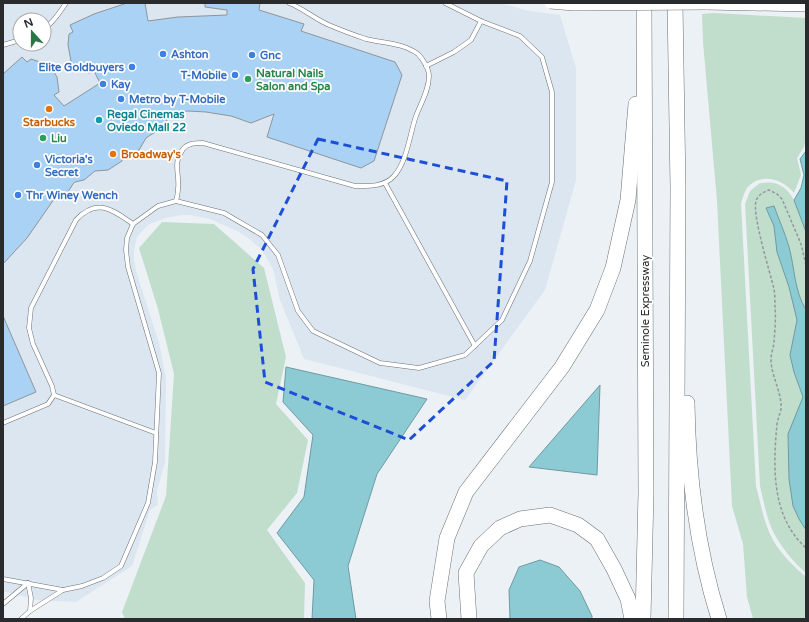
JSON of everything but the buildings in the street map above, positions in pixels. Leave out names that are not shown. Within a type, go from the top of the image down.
[{"type":"highway","points":[[439,619],[437,601],[447,538],[466,492],[562,367],[597,310],[613,268],[628,200],[640,113],[644,63],[644,3]]},
{"type":"highway","points":[[676,3],[678,188],[676,619]]},
{"type":"highway","name":"Seminole Expressway","points":[[640,113],[646,493],[644,619]]},
{"type":"highway","points":[[678,188],[685,268],[687,406],[690,468],[695,513],[701,546],[719,619]]},
{"type":"highway","points":[[469,619],[466,573],[481,546],[500,528],[520,519],[550,515],[578,525],[597,539],[614,569],[628,599],[632,619]]},
{"type":"street","points":[[550,3],[574,5],[706,4],[806,6]]},
{"type":"lane","points":[[52,22],[66,3]]},
{"type":"lane","points":[[176,201],[179,188],[177,171],[178,156],[185,146],[194,143],[203,143],[355,186],[371,186],[385,183],[395,175],[403,161],[416,116],[426,95],[429,75],[426,66],[419,55],[403,46],[366,38],[327,24],[289,3]]},
{"type":"lane","points":[[21,619],[30,611],[63,590],[82,586],[104,578],[121,566],[148,503],[155,462],[159,373],[128,266],[126,250],[127,238],[133,224],[158,206],[176,201],[224,213],[262,235],[278,255],[298,312],[313,332],[380,363],[419,368],[466,355],[502,320],[530,261],[552,182],[552,92],[542,58],[520,36],[482,22],[445,3]]},
{"type":"lane","points":[[426,66],[454,52],[471,40],[482,22]]},
{"type":"lane","points":[[385,183],[475,346]]},
{"type":"lane","points":[[3,423],[48,404],[54,395],[52,386],[33,344],[29,328],[31,308],[76,220],[83,213],[96,207],[104,207],[118,213],[133,224]]},
{"type":"lane","points":[[54,395],[156,433]]},
{"type":"lane","points":[[3,579],[63,590]]},
{"type":"lane","points":[[3,604],[28,583]]},
{"type":"lane","points":[[28,583],[31,598],[30,611]]},
{"type":"path","points":[[806,265],[801,244],[782,199],[777,194],[769,190],[760,194],[755,202],[756,217],[775,297],[774,341],[771,358],[781,410],[777,421],[774,466],[778,500],[786,521],[806,548]]},
{"type":"highlighted area","points":[[318,139],[507,181],[494,361],[409,440],[265,382],[253,269]]},
{"type":"shaded area","points":[[3,3],[500,3],[529,11],[560,15],[576,68],[576,180],[545,290],[465,400],[304,359],[280,300],[273,269],[262,250],[247,237],[210,219],[190,215],[165,218],[148,225],[137,237],[134,250],[134,261],[159,343],[166,378],[165,462],[157,491],[158,505],[150,510],[132,566],[76,602],[37,600],[3,591]]},
{"type":"green space","points":[[714,13],[806,18],[806,137],[804,147],[797,158],[801,175],[794,193],[778,181],[771,179],[758,180],[747,188],[741,203],[756,486],[765,521],[773,540],[788,560],[806,577],[806,619],[753,619],[747,597],[743,544],[732,506],[717,201],[703,42],[702,14]]},
{"type":"green space","points":[[760,183],[773,183],[780,185],[791,195],[806,232],[806,573],[786,551],[773,531],[766,512],[760,486],[745,204],[750,191]]},
{"type":"green space","points":[[162,222],[214,224],[264,268],[286,357],[276,404],[308,440],[297,493],[267,530],[305,583],[304,619],[125,619],[122,612],[166,496],[174,374],[158,309],[139,248]]},
{"type":"water","points":[[806,151],[806,232],[794,200],[801,188],[804,175],[800,159]]},
{"type":"water","points":[[774,206],[791,255],[799,295],[806,310],[806,530],[793,506],[789,479],[788,434],[803,397],[794,372],[790,355],[797,320],[789,287],[777,252],[774,226],[766,208]]},
{"type":"water","points":[[286,367],[427,399],[377,474],[348,566],[356,619],[312,619],[314,580],[277,533],[304,497],[313,435],[283,402]]},
{"type":"water","points":[[600,385],[597,475],[529,467]]},
{"type":"water","points":[[540,560],[559,567],[580,591],[592,619],[510,619],[509,590],[519,567]]},
{"type":"place","name":"Ashton","points":[[163,54]]},
{"type":"place","name":"Gnc","points":[[252,55]]},
{"type":"place","name":"Elite Goldbuyers","points":[[132,67]]},
{"type":"place","name":"T-Mobile","points":[[235,75]]},
{"type":"place","name":"Natural Nails Salon and Spa","points":[[248,79]]},
{"type":"place","name":"Kay","points":[[103,84]]},
{"type":"place","name":"Metro by T-Mobile","points":[[121,99]]},
{"type":"place","name":"Starbucks","points":[[49,109]]},
{"type":"place","name":"Regal Cinemas Oviedo Mall 22","points":[[99,120]]},
{"type":"place","name":"Liu","points":[[43,138]]},
{"type":"place","name":"Broadway's","points":[[113,154]]},
{"type":"place","name":"Victoria's Secret","points":[[37,165]]},
{"type":"place","name":"Thr Winey Wench","points":[[18,195]]}]
